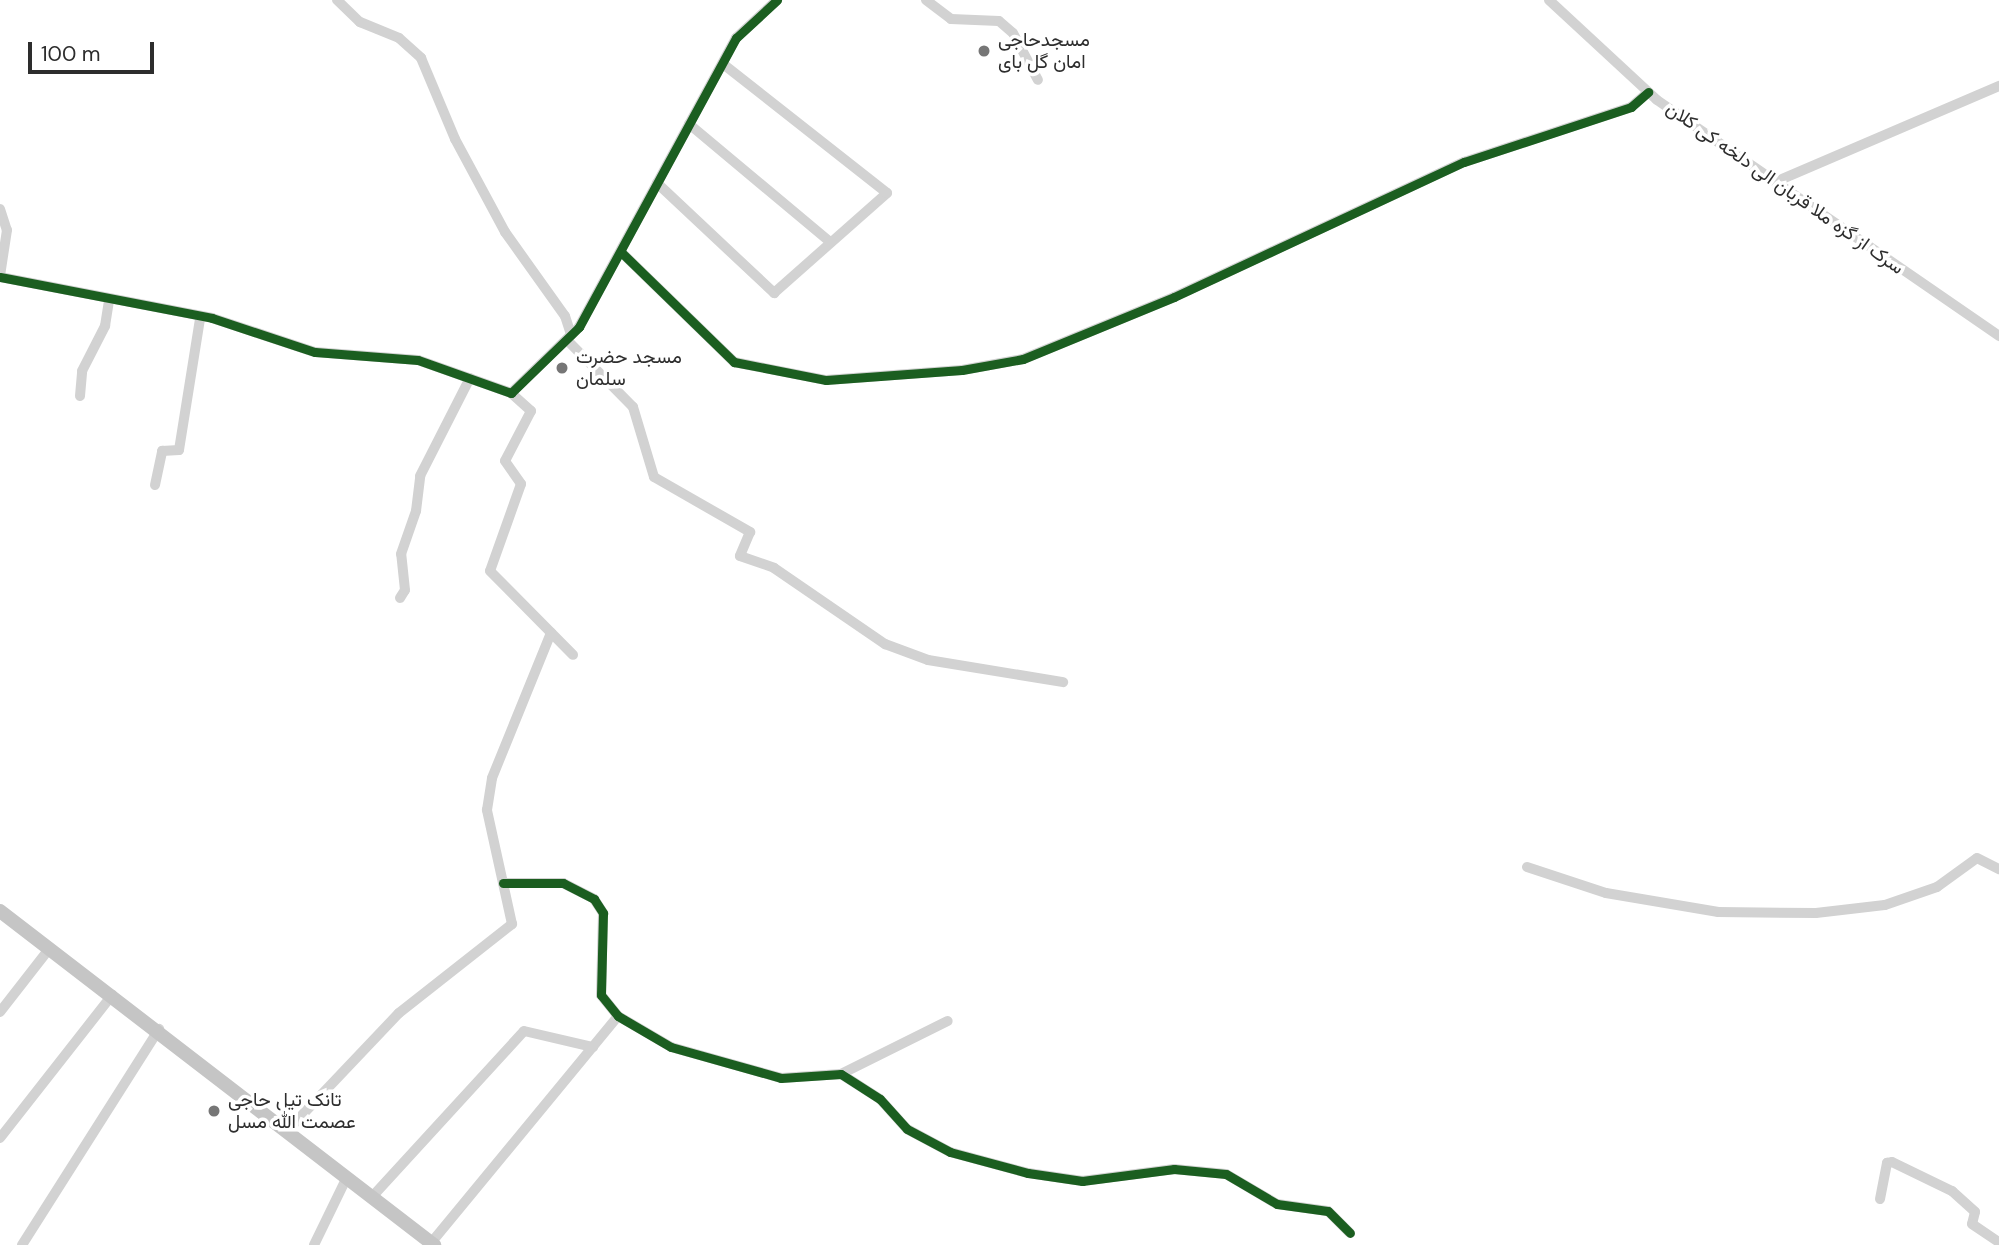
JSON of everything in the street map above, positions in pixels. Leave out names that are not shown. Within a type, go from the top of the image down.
[{"type":"main road","points":[[1,914],[159,1029],[286,1132],[433,1244]]},
{"type":"street","points":[[337,0],[360,22],[399,38],[421,58],[493,209],[565,316],[569,338],[633,407],[654,477],[750,532],[740,555],[774,568],[884,644],[928,660],[1063,682]]},
{"type":"street","points":[[511,393],[569,338],[621,252],[736,38],[777,0]]},
{"type":"street","points":[[926,0],[951,19],[999,21],[1013,33],[1038,80]]},
{"type":"street","name":"سرک از گزه ملا قربان الی دلخه کی کلان","points":[[1549,0],[1648,92],[1999,336]]},
{"type":"street","points":[[657,183],[774,293],[887,193],[723,64]]},
{"type":"street","points":[[1775,182],[1999,86]]},
{"type":"street","points":[[621,252],[734,362],[826,380],[962,370],[1023,359],[1174,297],[1464,162],[1631,107],[1648,92]]},
{"type":"street","points":[[689,124],[831,242]]},
{"type":"street","points":[[0,209],[7,230],[0,276],[251,329],[315,352],[418,360],[511,393],[531,411],[505,461],[521,484],[490,572],[573,655]]},
{"type":"street","points":[[80,396],[82,372],[105,326],[108,300]]},
{"type":"street","points":[[155,485],[162,451],[179,450],[200,319]]},
{"type":"street","points":[[400,598],[401,554],[416,511],[420,476],[470,378]]},
{"type":"street","points":[[286,1132],[399,1013],[512,924],[487,810],[492,778],[551,633]]},
{"type":"street","points":[[1527,867],[1606,894],[1718,912],[1816,914],[1885,905],[1937,887],[1977,859],[1999,869]]},
{"type":"street","points":[[503,883],[563,883],[594,899],[603,913],[601,995],[618,1016],[670,1047],[745,1072],[781,1078],[841,1074],[948,1021]]},
{"type":"street","points":[[0,1012],[49,949]]},
{"type":"street","points":[[0,1138],[112,996]]},
{"type":"street","points":[[433,1244],[618,1016]]},
{"type":"street","points":[[22,1245],[159,1029]]},
{"type":"street","points":[[371,1198],[524,1031],[593,1046]]},
{"type":"street","points":[[841,1074],[880,1099],[907,1129],[950,1152],[1082,1181],[1174,1170],[1226,1174],[1277,1204],[1328,1211],[1350,1233]]},
{"type":"street","points":[[1880,1199],[1885,1169],[1892,1162],[1952,1191],[1975,1212],[1972,1224],[1999,1242]]},
{"type":"street","points":[[314,1245],[346,1179]]},
{"type":"cycle path","points":[[0,277],[212,318],[315,352],[418,360],[511,393],[579,327],[736,38],[777,0]]},
{"type":"cycle path","points":[[621,252],[734,362],[826,380],[962,370],[1023,359],[1174,297],[1464,162],[1631,107],[1648,92]]},
{"type":"cycle path","points":[[503,883],[563,883],[594,899],[603,913],[601,995],[618,1016],[671,1047],[781,1078],[841,1074],[880,1099],[907,1129],[950,1152],[1028,1173],[1082,1181],[1174,1169],[1226,1174],[1277,1204],[1328,1211],[1350,1233]]},
{"type":"place","name":"مسجدحاجی امان گل بای","points":[[984,51]]},
{"type":"place","name":"مسجد حضرت سلمان","points":[[562,368]]},
{"type":"place","name":"تانک تیل حاجی عصمت الله مسل","points":[[214,1111]]}]
